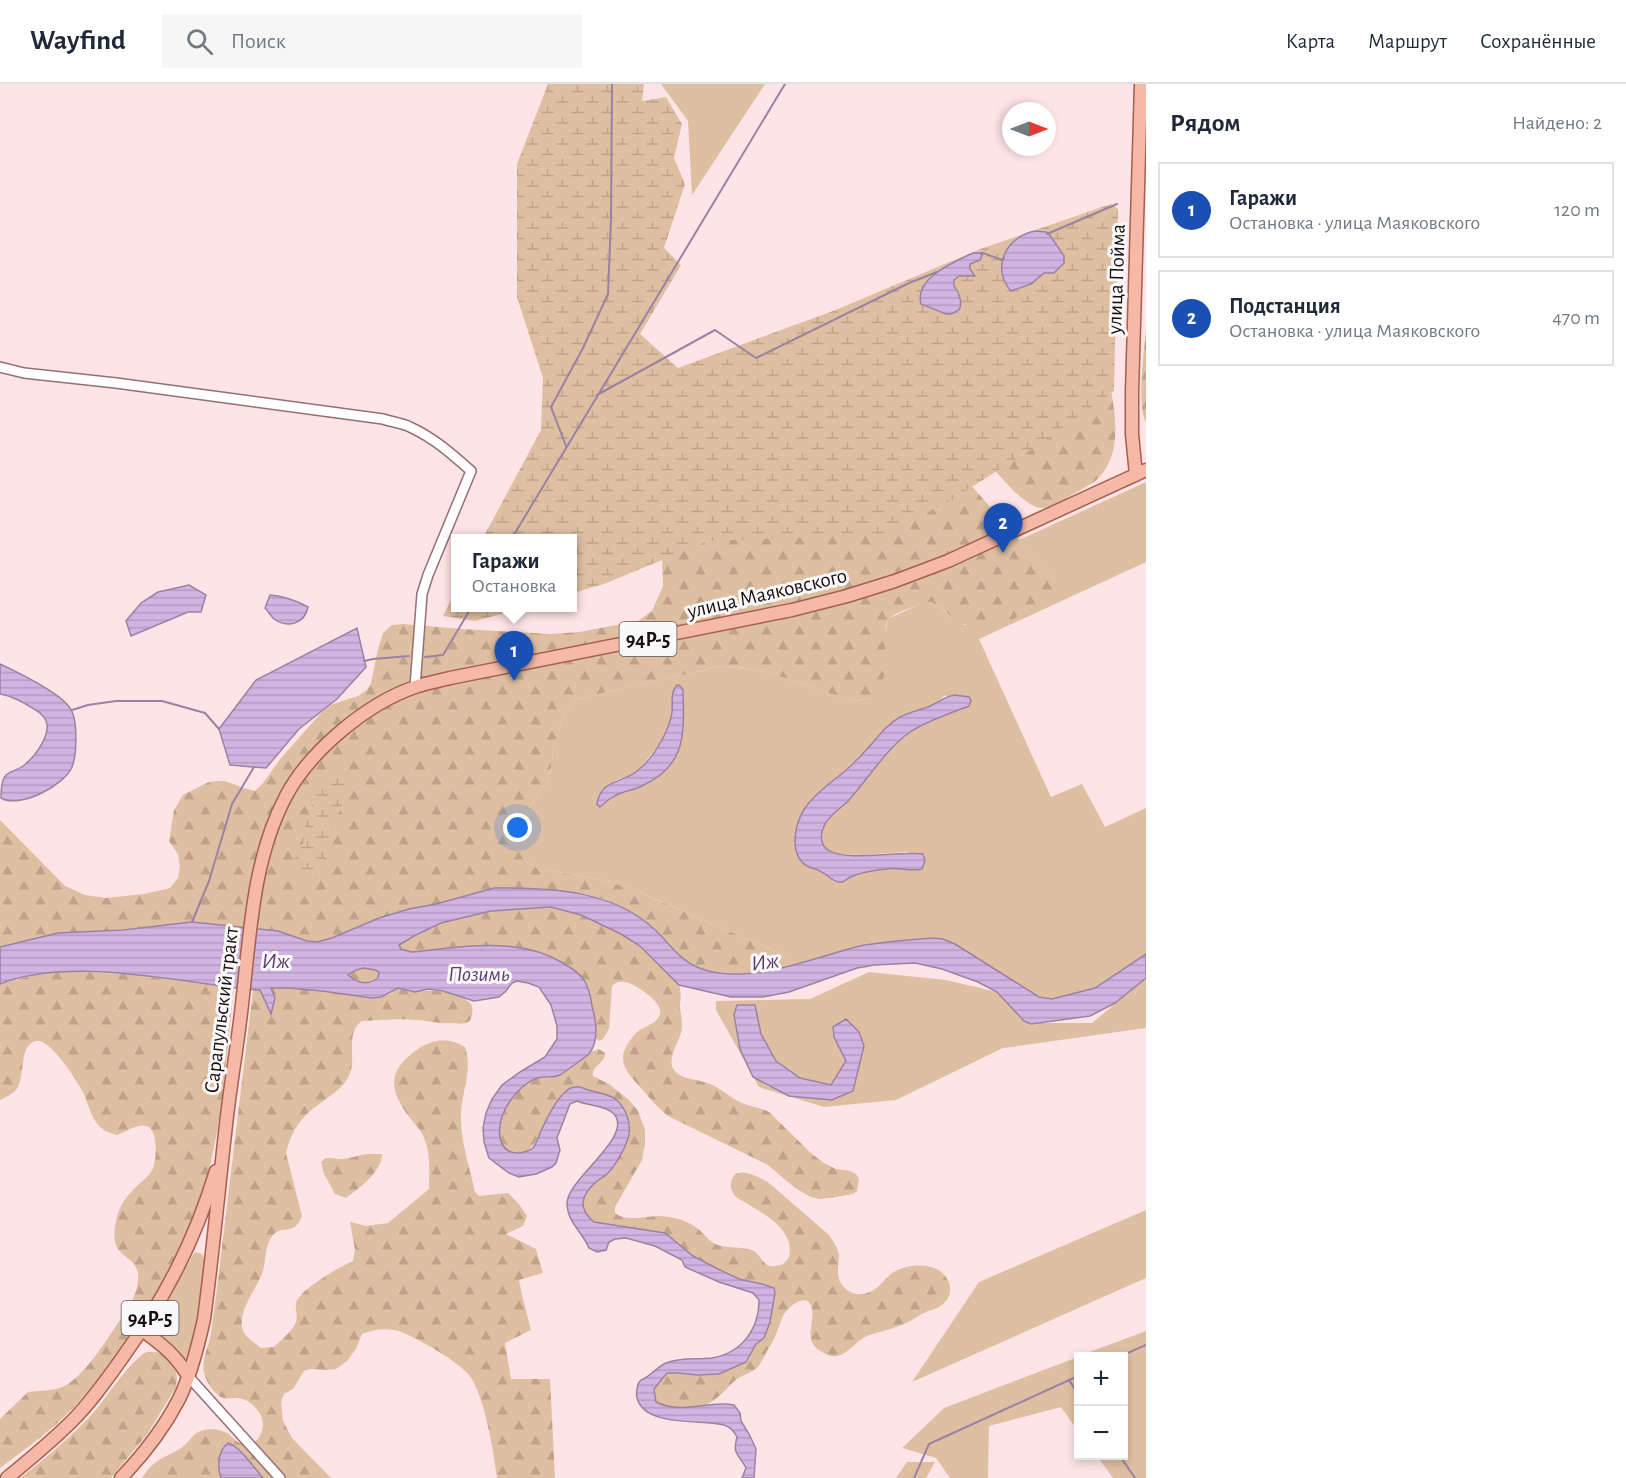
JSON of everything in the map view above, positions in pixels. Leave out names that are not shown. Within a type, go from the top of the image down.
[{"type":"main road","name":"улица Пойма","points":[[1141,84],[1132,392],[1132,434],[1141,472]]},
{"type":"main road","name":"улица Маяковского","points":[[253,908],[273,823],[286,795],[305,768],[346,726],[389,699],[415,687],[450,678],[792,610],[847,596],[948,561],[1141,472]]},
{"type":"main road","name":"Сарапульский тракт","points":[[121,1478],[159,1431],[179,1399],[199,1342],[204,1319],[253,908]]},
{"type":"main road","name":"Сарапульский тракт","points":[[7,1478],[73,1420],[101,1387],[142,1330],[169,1287],[206,1204],[217,1168],[227,1117]]},
{"type":"main road","points":[[142,1330],[171,1352],[188,1376]]},
{"type":"street","points":[[0,367],[24,373],[383,419],[409,426],[431,438],[452,454],[471,471],[422,594],[415,687]]},
{"type":"street","points":[[188,1376],[280,1478]]},
{"type":"green space","points":[[548,84],[644,84],[642,101],[666,97],[682,124],[674,158],[685,184],[664,248],[681,265],[640,334],[678,368],[833,311],[983,248],[1111,204],[1118,209],[1114,391],[1043,442],[959,495],[889,534],[708,541],[604,584],[577,592],[577,534],[485,534],[541,430],[543,378],[517,297],[517,164]]},
{"type":"green space","points":[[661,84],[765,84],[692,195],[688,121]]},
{"type":"green space","points":[[1146,327],[1146,422],[1141,391]]},
{"type":"green space","points":[[1111,391],[1115,415],[1115,439],[1109,463],[1094,482],[1049,507],[1036,507],[1019,496],[968,438]]},
{"type":"green space","points":[[948,459],[1055,581],[1058,590],[1056,598],[1007,622],[993,625],[958,624],[941,607],[931,602],[896,614],[888,620],[886,626],[885,667],[881,688],[873,696],[856,701],[773,674],[721,666],[577,699],[565,711],[554,746],[548,780],[523,817],[516,835],[517,848],[524,860],[537,868],[607,881],[632,889],[782,954],[786,961],[785,968],[738,974],[706,970],[687,963],[654,928],[620,906],[586,894],[523,888],[494,888],[409,909],[317,942],[278,931],[123,930],[58,933],[0,947],[0,820],[65,886],[85,895],[106,898],[144,894],[170,888],[178,878],[180,866],[178,854],[169,841],[174,810],[183,795],[209,782],[218,781],[225,781],[255,791],[322,712],[333,704],[358,696],[367,690],[371,683],[383,633],[392,625],[551,634],[579,632],[638,621],[652,611],[663,586],[662,556]]},
{"type":"green space","points":[[1146,482],[1146,562],[979,639],[1051,797],[1082,784],[1105,827],[1146,808],[1146,954],[1095,988],[1052,999],[1039,997],[955,944],[933,938],[863,946],[785,968],[786,961],[782,954],[632,889],[607,881],[537,868],[524,860],[517,848],[516,835],[523,817],[548,780],[554,746],[565,711],[577,699],[721,666],[772,674],[856,701],[869,698],[888,619],[920,604],[931,602],[965,625],[1055,581],[1019,540]],"holes":[[[672,694],[684,728],[666,769],[651,782],[613,796],[601,807],[601,791],[618,779],[629,777],[639,770],[660,743],[672,714]],[[961,695],[968,706],[913,730],[898,741],[848,801],[833,813],[824,825],[822,843],[828,850],[837,854],[907,852],[925,861],[909,870],[876,870],[858,875],[845,882],[831,879],[817,869],[798,822],[805,807],[867,749],[888,725],[902,715],[935,704],[944,696]]]},
{"type":"green space","points":[[451,600],[451,612],[508,612],[475,621],[443,616]]},
{"type":"green space","points":[[341,771],[348,774],[341,809],[332,827],[319,878],[312,883],[309,879],[298,876],[294,854],[303,844],[306,821],[320,783]]},
{"type":"green space","points":[[551,907],[586,917],[620,932],[645,950],[679,985],[682,1027],[671,1061],[678,1074],[706,1082],[742,1103],[769,1112],[824,1163],[856,1174],[859,1179],[857,1191],[836,1197],[820,1199],[811,1197],[795,1188],[768,1165],[668,1116],[661,1110],[633,1079],[624,1063],[624,1052],[632,1038],[638,1031],[655,1022],[660,1015],[659,1006],[634,985],[621,982],[612,986],[609,1029],[599,1041],[595,1038],[595,1026],[533,950],[488,947],[412,952],[401,949],[398,945],[441,923],[491,911]]},
{"type":"green space","points":[[364,968],[379,972],[378,978],[370,982],[362,982],[348,975],[356,970]]},
{"type":"green space","points":[[61,971],[143,975],[234,988],[223,1092],[215,1144],[202,1195],[191,1226],[161,1288],[122,1349],[78,1403],[48,1432],[0,1468],[0,1419],[28,1392],[59,1388],[75,1379],[96,1355],[132,1301],[137,1288],[138,1274],[136,1267],[119,1251],[116,1245],[115,1228],[122,1204],[151,1172],[156,1155],[154,1134],[147,1126],[136,1127],[117,1135],[100,1127],[70,1071],[56,1053],[42,1042],[36,1041],[30,1044],[24,1055],[21,1077],[16,1090],[0,1100],[0,984]]},
{"type":"green space","points":[[869,972],[946,980],[997,992],[1024,1021],[1039,1023],[1092,1023],[1146,978],[1146,1028],[1003,1048],[896,1100],[824,1107],[759,1087],[716,1010],[716,1001],[810,999]]},
{"type":"green space","points":[[271,988],[322,991],[372,998],[390,994],[398,988],[439,991],[466,1000],[472,1006],[472,1017],[470,1021],[464,1023],[397,1019],[362,1021],[357,1026],[353,1037],[351,1070],[344,1084],[301,1120],[289,1143],[286,1153],[302,1216],[296,1226],[277,1232],[270,1239],[263,1271],[243,1313],[243,1331],[261,1348],[274,1347],[290,1332],[296,1322],[296,1303],[304,1292],[321,1279],[353,1261],[355,1250],[350,1222],[366,1226],[388,1223],[429,1189],[428,1150],[422,1133],[398,1098],[394,1080],[402,1063],[421,1047],[443,1040],[459,1044],[465,1047],[468,1066],[461,1122],[475,1192],[479,1196],[508,1193],[519,1204],[527,1216],[523,1226],[506,1234],[536,1249],[543,1273],[519,1280],[531,1330],[505,1343],[511,1379],[550,1379],[555,1478],[497,1478],[485,1414],[472,1379],[459,1366],[423,1343],[401,1332],[386,1329],[362,1334],[356,1349],[347,1361],[336,1369],[304,1371],[293,1389],[284,1394],[281,1402],[283,1421],[292,1438],[331,1478],[142,1478],[157,1461],[185,1445],[197,1432],[220,1430],[242,1444],[248,1444],[258,1438],[263,1426],[259,1412],[249,1402],[244,1399],[225,1398],[214,1391],[205,1377],[203,1368],[211,1333],[217,1288],[253,990],[260,990],[275,998]]},
{"type":"green space","points":[[599,1049],[605,1053],[603,1060],[594,1070],[593,1076],[609,1084],[629,1100],[638,1111],[645,1130],[642,1160],[615,1207],[615,1213],[630,1218],[660,1216],[682,1220],[697,1228],[715,1244],[751,1250],[768,1265],[781,1265],[787,1260],[790,1252],[786,1236],[777,1224],[736,1197],[732,1190],[733,1177],[747,1173],[769,1183],[829,1235],[839,1255],[839,1278],[847,1290],[856,1294],[865,1294],[875,1289],[898,1270],[912,1266],[928,1266],[935,1268],[946,1277],[950,1285],[950,1294],[946,1301],[937,1308],[901,1325],[867,1336],[841,1355],[830,1356],[813,1344],[810,1333],[812,1309],[810,1303],[802,1300],[789,1308],[783,1316],[774,1340],[758,1367],[737,1379],[713,1401],[701,1406],[685,1408],[656,1402],[654,1389],[667,1373],[707,1374],[746,1362],[756,1344],[764,1338],[775,1293],[762,1284],[739,1279],[693,1256],[665,1233],[594,1222],[588,1216],[583,1205],[586,1194],[594,1184],[608,1174],[626,1145],[615,1099],[576,1086],[564,1094],[557,1103],[531,1148],[518,1152],[509,1151],[503,1147],[499,1134],[500,1126],[505,1110],[515,1095],[534,1080],[557,1075]]},
{"type":"green space","points":[[382,1154],[374,1173],[346,1198],[335,1194],[324,1174],[321,1162],[329,1158],[343,1159]]},
{"type":"green space","points":[[1146,1210],[1146,1278],[912,1382],[979,1282]]},
{"type":"green space","points":[[195,1252],[203,1256],[204,1275],[200,1305],[188,1356],[183,1358],[163,1341],[158,1324],[160,1316]]},
{"type":"green space","points":[[170,1309],[179,1316],[186,1330],[180,1348],[168,1343],[162,1333],[163,1320]]},
{"type":"green space","points":[[1146,1331],[1146,1478],[1113,1478],[1100,1460],[1128,1460],[1128,1352],[1090,1352]]},
{"type":"green space","points":[[147,1352],[157,1352],[166,1358],[176,1372],[176,1387],[148,1433],[111,1478],[20,1478],[77,1430],[126,1370]]},
{"type":"green space","points":[[1074,1359],[1074,1425],[1061,1407],[989,1426],[988,1478],[950,1478],[936,1458],[902,1448],[944,1408]]},
{"type":"green space","points":[[907,1462],[935,1462],[926,1478],[896,1478]]},
{"type":"water","points":[[1036,231],[1049,234],[1064,256],[1064,263],[1054,273],[1044,273],[1031,284],[1011,291],[1002,272],[1005,254],[1017,239]]},
{"type":"water","points":[[973,253],[983,253],[980,260],[970,264],[970,269],[975,276],[959,276],[954,280],[954,286],[959,294],[959,310],[946,314],[921,304],[920,295],[929,279],[946,266]]},
{"type":"water","points":[[189,585],[206,595],[201,612],[188,612],[131,636],[126,621],[141,603],[158,592]]},
{"type":"water","points":[[270,595],[285,597],[308,607],[306,613],[295,623],[279,622],[265,608]]},
{"type":"water","points":[[357,628],[366,667],[337,699],[299,729],[266,768],[230,765],[219,729],[256,680]]},
{"type":"water","points":[[0,664],[38,683],[65,702],[73,713],[74,720],[76,737],[72,767],[51,788],[19,800],[9,801],[1,798],[4,777],[28,762],[43,742],[47,728],[46,721],[39,712],[18,700],[0,694]]},
{"type":"water","points":[[677,685],[683,690],[683,721],[680,747],[675,758],[657,778],[617,795],[600,807],[597,804],[603,790],[637,771],[658,747],[670,722],[673,694]]},
{"type":"water","points":[[954,695],[969,697],[971,701],[969,706],[922,725],[901,739],[849,800],[829,818],[822,832],[823,845],[836,853],[859,856],[923,854],[925,861],[922,869],[873,871],[855,875],[841,882],[801,861],[795,846],[796,830],[801,814],[809,803],[854,763],[882,731],[895,720]]},
{"type":"water","points":[[494,888],[578,893],[618,905],[636,915],[696,967],[725,973],[764,972],[860,946],[933,938],[955,944],[1039,997],[1052,999],[1095,988],[1146,954],[1146,978],[1115,1003],[1090,1016],[1031,1024],[1024,1021],[997,992],[978,982],[942,969],[915,963],[857,968],[789,992],[763,997],[731,997],[679,985],[640,946],[621,934],[581,915],[551,907],[491,911],[441,923],[399,945],[401,949],[412,952],[489,945],[527,949],[563,963],[584,980],[590,996],[595,1024],[592,1049],[589,1054],[560,1075],[535,1079],[520,1089],[509,1103],[502,1119],[501,1141],[506,1149],[514,1153],[532,1149],[559,1098],[570,1088],[580,1087],[614,1098],[626,1114],[629,1124],[628,1138],[611,1170],[587,1191],[583,1207],[589,1217],[594,1222],[665,1233],[693,1256],[716,1268],[739,1279],[774,1288],[770,1322],[764,1338],[756,1344],[746,1362],[719,1374],[667,1373],[654,1389],[656,1402],[666,1406],[734,1405],[756,1449],[754,1478],[742,1478],[746,1468],[736,1451],[737,1437],[730,1428],[715,1423],[676,1420],[651,1414],[642,1408],[637,1398],[637,1391],[640,1381],[666,1363],[683,1359],[712,1358],[732,1351],[752,1330],[756,1321],[759,1300],[753,1293],[719,1282],[685,1267],[682,1260],[655,1246],[626,1238],[609,1242],[606,1250],[597,1252],[589,1248],[572,1222],[567,1203],[578,1181],[609,1145],[616,1133],[618,1122],[613,1113],[605,1108],[577,1101],[570,1104],[557,1138],[560,1150],[556,1163],[536,1174],[519,1177],[509,1173],[489,1158],[483,1128],[492,1099],[502,1085],[545,1057],[557,1039],[557,1026],[551,1005],[539,987],[517,981],[512,983],[499,997],[474,1001],[443,991],[428,989],[415,992],[398,988],[381,997],[372,998],[322,991],[271,988],[275,998],[271,1014],[260,990],[153,976],[88,971],[56,972],[27,976],[0,984],[0,947],[58,933],[123,930],[192,922],[278,931],[317,942],[379,918]],"holes":[[[364,968],[379,972],[378,978],[366,983],[359,982],[348,975]]]},
{"type":"water","points":[[737,1005],[755,1005],[761,1034],[776,1061],[800,1078],[831,1085],[846,1061],[834,1037],[833,1027],[846,1019],[859,1032],[864,1046],[853,1091],[832,1100],[789,1096],[753,1077],[740,1049],[734,1015]]},
{"type":"water","points":[[228,1443],[242,1453],[263,1478],[221,1478],[219,1459]]},
{"type":"waterway","points":[[566,446],[551,407],[583,348],[608,294],[612,84]]},
{"type":"waterway","points":[[514,534],[785,84]]},
{"type":"waterway","points":[[1047,234],[1117,204]]},
{"type":"waterway","points":[[981,254],[1002,260],[1004,258]]},
{"type":"waterway","points":[[597,395],[715,330],[756,358],[909,283],[937,272]]},
{"type":"waterway","points":[[425,657],[443,655],[469,612]]},
{"type":"waterway","points":[[364,661],[409,656]]},
{"type":"waterway","points":[[72,710],[116,701],[162,701],[205,713],[219,729]]},
{"type":"waterway","points":[[192,922],[209,881],[232,804],[254,767]]},
{"type":"waterway","points":[[1128,1353],[1146,1345]]},
{"type":"waterway","points":[[914,1478],[929,1444],[1074,1378]]},
{"type":"waterway","points":[[1069,1380],[1074,1388]]},
{"type":"waterway","points":[[1123,1460],[1135,1478]]},
{"type":"place","name":"Подстанция","points":[[1003,553]]},
{"type":"place","name":"Гаражи","points":[[514,681]]},
{"type":"water label","name":"Иж","points":[[276,960]]},
{"type":"water label","name":"Иж","points":[[765,961]]},
{"type":"water label","name":"Позимь","points":[[479,973]]}]
